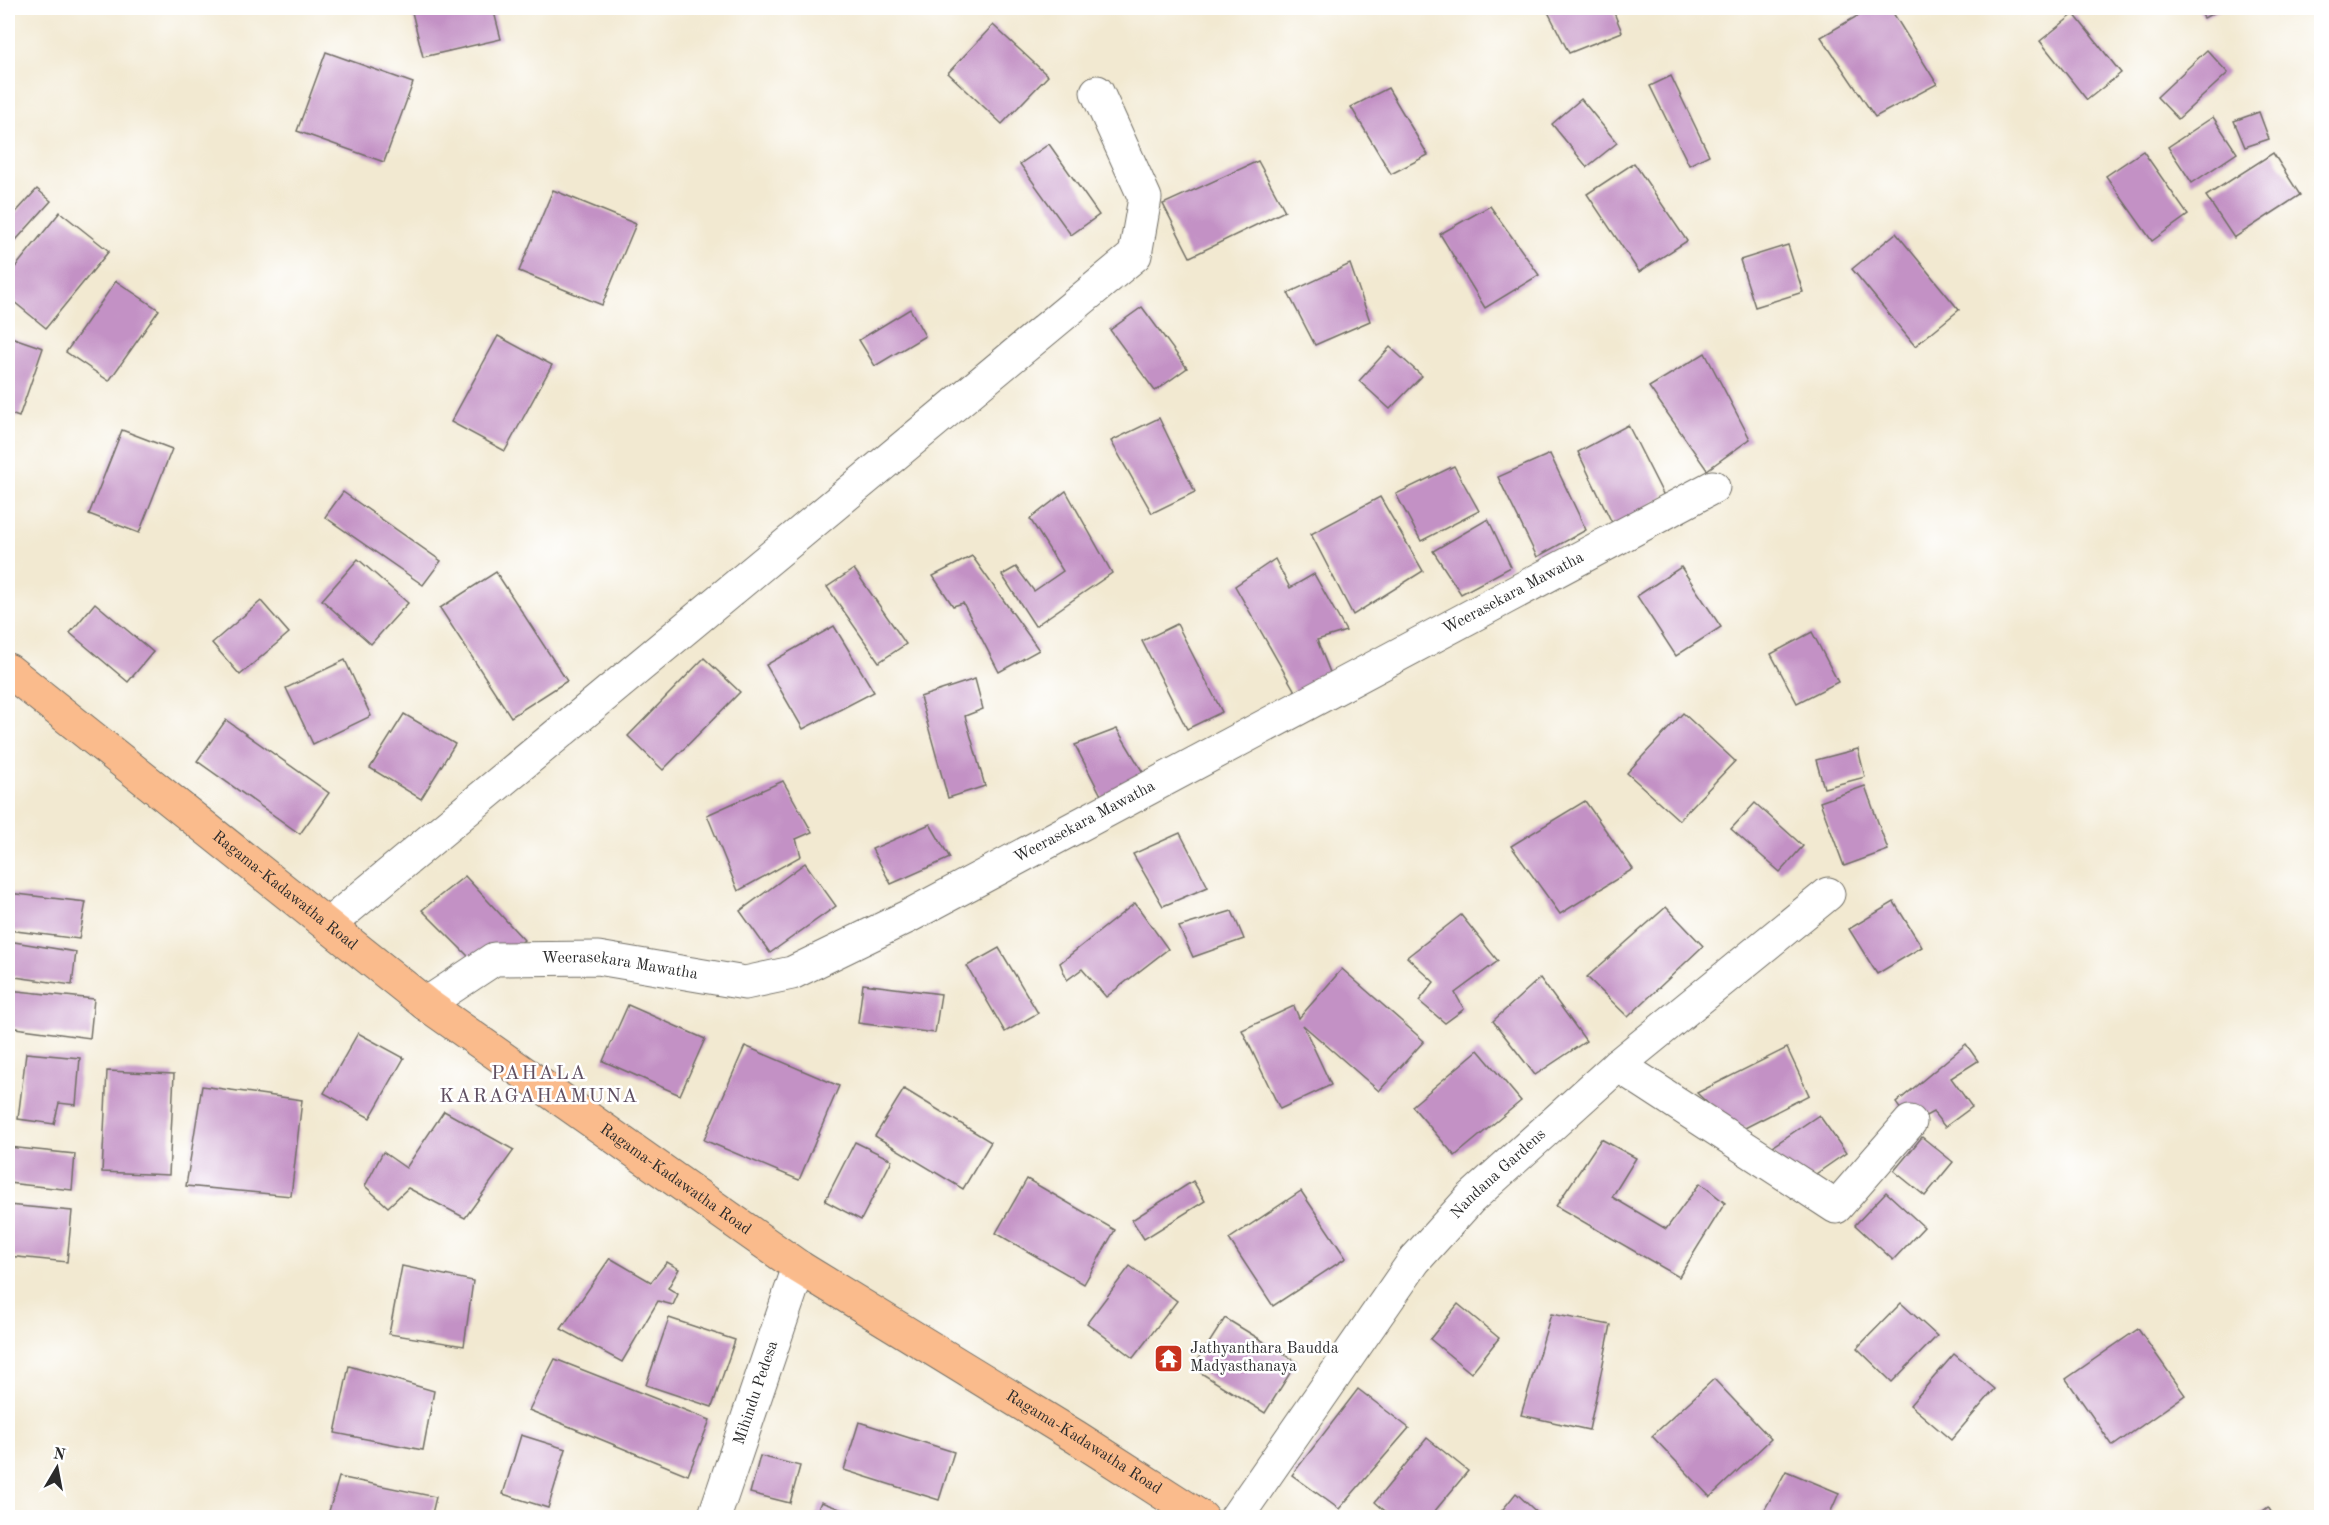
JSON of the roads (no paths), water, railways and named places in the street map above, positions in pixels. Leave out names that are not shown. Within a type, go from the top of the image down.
[{"type":"main road","name":"Ragama-Kadawatha Road","points":[[8,669],[426,1004],[799,1267],[1076,1437],[1202,1518]]},
{"type":"street","points":[[328,925],[1135,255],[1145,198],[1097,92]]},
{"type":"street","name":"Weerasekara Mawatha","points":[[426,1004],[494,959],[598,958],[745,984],[792,973],[907,917],[1713,486]]},
{"type":"street","name":"Nandana Gardens","points":[[1236,1518],[1414,1261],[1470,1199],[1618,1065],[1828,894]]},
{"type":"street","points":[[1618,1065],[1836,1207],[1910,1122]]},
{"type":"street","name":"Mihindu Pedesa","points":[[714,1518],[799,1267]]},
{"type":"place","name":"Jathyanthara Baudda Madyasthanaya","points":[[1169,1358]]},
{"type":"district","name":"PAHALA KARAGAHAMUNA","points":[[539,1086]]}]
